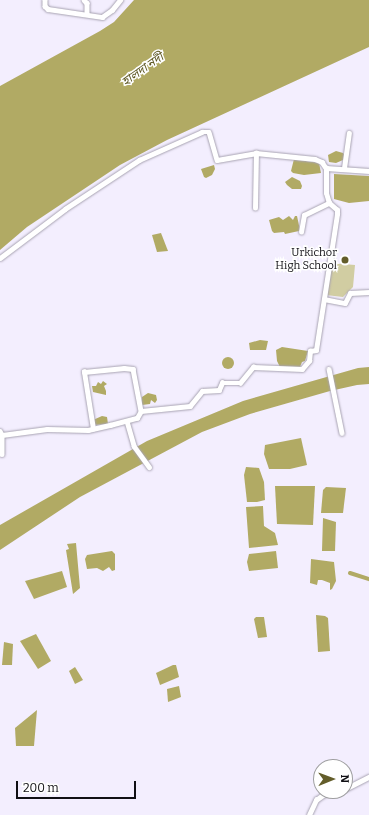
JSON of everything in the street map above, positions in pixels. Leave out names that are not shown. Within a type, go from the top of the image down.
[{"type":"street","points":[[45,0],[45,6],[48,9],[102,17],[112,10],[120,0]]},
{"type":"street","points":[[84,0],[87,3],[86,14]]},
{"type":"street","points":[[0,258],[65,209],[140,160],[202,132],[209,132],[217,160],[256,154],[315,159],[322,162],[326,168],[325,189],[329,203],[337,210],[338,214],[316,350],[310,351],[309,361],[302,369],[254,367],[240,383],[222,383],[219,390],[202,391],[190,406],[141,411]]},
{"type":"street","points":[[344,168],[349,133]]},
{"type":"street","points":[[254,208],[256,154]]},
{"type":"street","points":[[326,168],[344,168],[369,171]]},
{"type":"street","points":[[301,232],[304,215],[329,203]]},
{"type":"street","points":[[324,299],[345,303],[350,293],[369,292]]},
{"type":"street","points":[[2,454],[1,433],[47,429],[93,429],[137,418],[141,411],[134,369],[124,368],[84,372],[93,429]]},
{"type":"street","points":[[329,369],[342,433]]},
{"type":"street","points":[[127,421],[134,446],[147,465]]},
{"type":"street","points":[[353,785],[369,777]]},
{"type":"street","points":[[309,815],[314,803],[318,799]]},
{"type":"shaded area","points":[[331,263],[355,265],[353,287],[343,297],[326,295]]},
{"type":"water","name":"হালদা নদী","points":[[134,0],[369,0],[369,47],[167,140],[120,165],[27,227],[0,250],[0,86],[100,31],[114,22]]},
{"type":"water","points":[[336,151],[343,153],[345,156],[343,160],[336,163],[329,162],[328,155]]},
{"type":"water","points":[[294,159],[319,163],[321,173],[304,175],[293,173],[291,171]]},
{"type":"water","points":[[214,165],[215,169],[212,175],[206,178],[204,177],[201,169]]},
{"type":"water","points":[[334,174],[369,176],[369,201],[349,203],[334,199]]},
{"type":"water","points":[[292,177],[300,181],[302,186],[301,189],[292,189],[287,185],[285,182]]},
{"type":"water","points":[[289,216],[293,220],[295,216],[297,216],[299,231],[285,234],[284,232],[274,233],[272,231],[269,220],[279,217],[283,220]]},
{"type":"water","points":[[161,233],[168,251],[157,252],[152,235]]},
{"type":"water","points":[[260,340],[268,341],[266,350],[250,350],[249,343]]},
{"type":"water","points":[[282,347],[308,351],[305,361],[302,362],[300,367],[280,367],[277,361],[276,350]]},
{"type":"water","points":[[226,357],[230,357],[234,363],[230,369],[226,369],[222,365],[222,361]]},
{"type":"water","points":[[369,367],[369,384],[330,391],[250,414],[202,432],[80,497],[0,550],[0,525],[147,441],[243,401],[358,368]]},
{"type":"water","points":[[103,381],[107,384],[104,386],[106,395],[93,392],[92,386],[96,386],[98,382],[101,384]]},
{"type":"water","points":[[148,393],[156,395],[157,400],[155,403],[151,400],[150,404],[142,405],[142,397]]},
{"type":"water","points":[[102,416],[107,417],[108,424],[94,425],[93,420]]},
{"type":"water","points":[[301,438],[307,465],[290,469],[269,469],[264,454],[265,445]]},
{"type":"water","points":[[246,467],[259,468],[264,482],[265,500],[247,502],[244,475]]},
{"type":"water","points":[[275,486],[315,486],[313,525],[277,524]]},
{"type":"water","points":[[326,487],[346,488],[343,513],[321,513],[323,490]]},
{"type":"water","points":[[263,506],[264,526],[275,533],[278,545],[249,548],[246,507]]},
{"type":"water","points":[[323,518],[336,522],[335,551],[322,551]]},
{"type":"water","points":[[76,543],[80,588],[73,594],[66,550],[69,549],[67,544]]},
{"type":"water","points":[[112,551],[115,554],[115,570],[112,571],[109,567],[103,571],[97,568],[87,569],[85,559],[87,555]]},
{"type":"water","points":[[276,551],[278,568],[249,571],[247,562],[249,554]]},
{"type":"water","points":[[311,559],[334,562],[336,581],[332,589],[330,590],[330,583],[322,580],[318,580],[317,585],[310,583]]},
{"type":"water","points":[[62,571],[67,587],[34,599],[25,581]]},
{"type":"water","points":[[316,615],[325,616],[328,618],[330,651],[318,652]]},
{"type":"water","points":[[256,617],[264,617],[267,637],[258,638],[254,619]]},
{"type":"water","points":[[36,634],[51,661],[38,669],[20,641]]},
{"type":"water","points":[[4,642],[13,644],[12,665],[2,665]]},
{"type":"water","points":[[176,665],[179,677],[160,685],[156,673]]},
{"type":"water","points":[[75,667],[83,680],[75,684],[69,671]]},
{"type":"water","points":[[179,686],[181,697],[168,702],[167,689]]},
{"type":"water","points":[[37,710],[34,746],[16,746],[15,728]]},
{"type":"waterway","points":[[350,573],[369,579]]},
{"type":"place","name":"Urkichor High School","points":[[345,260]]}]
